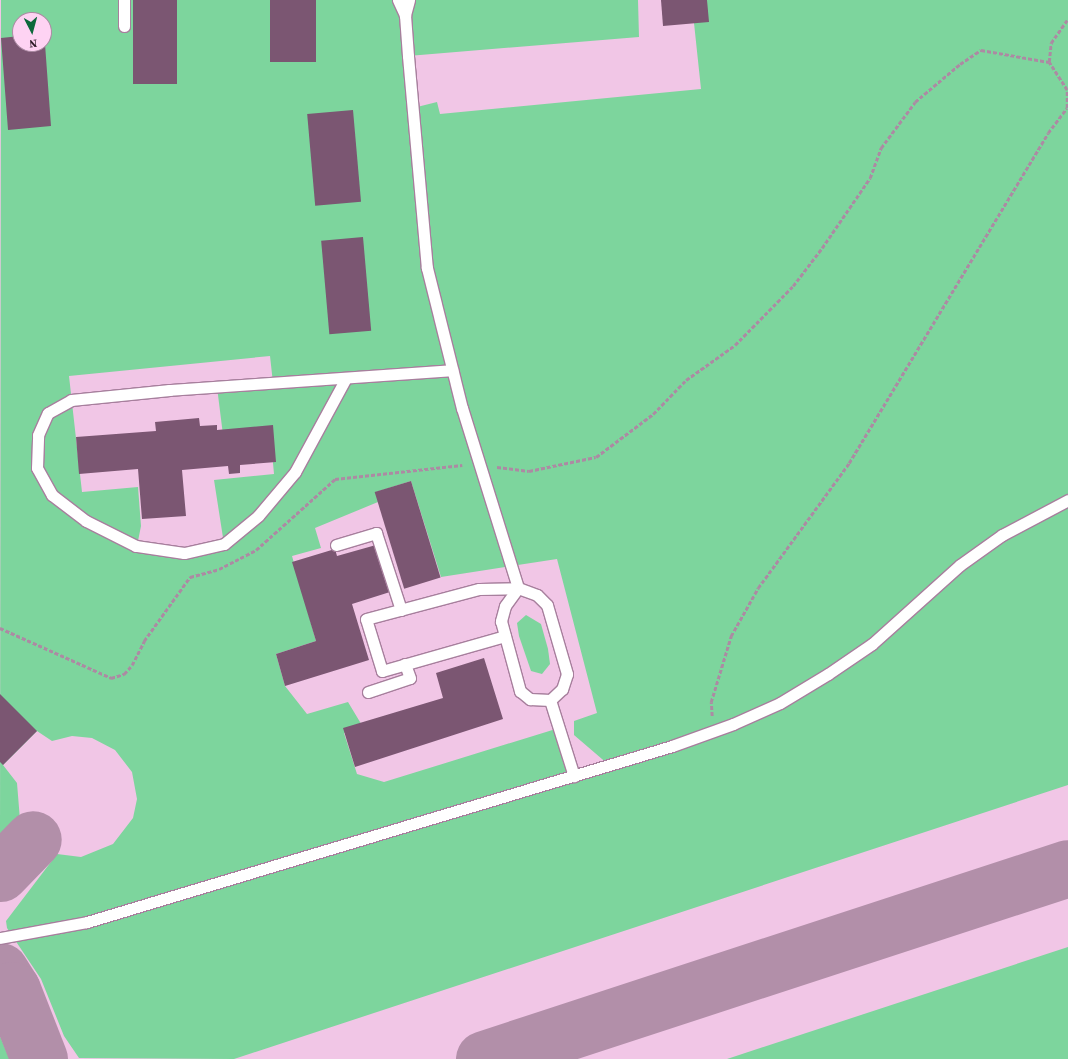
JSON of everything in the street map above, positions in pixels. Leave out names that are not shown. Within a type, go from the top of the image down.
[{"type":"lane","points":[[124,0],[124,26]]},
{"type":"lane","points":[[398,0],[405,15]]},
{"type":"lane","points":[[409,0],[405,15],[427,268],[452,370],[518,588]]},
{"type":"lane","points":[[346,378],[295,472],[258,516],[224,544],[184,553],[136,546],[86,521],[52,495],[37,468],[38,435],[48,413],[72,400],[346,378],[452,370]]},
{"type":"lane","points":[[0,938],[87,922],[574,776],[713,731],[780,704],[872,644],[960,565],[1002,535],[1068,500]]},
{"type":"lane","points":[[336,545],[376,533],[401,610]]},
{"type":"lane","points":[[505,636],[382,671],[366,619],[479,589],[518,588],[537,595],[547,605],[567,674],[562,689],[550,700],[530,699],[520,691],[501,621],[505,606],[518,588]]},
{"type":"lane","points":[[368,692],[410,678],[405,664]]},
{"type":"lane","points":[[550,700],[574,776]]},
{"type":"path","points":[[713,731],[711,702],[718,673],[739,622],[758,588],[849,463],[1048,133],[1067,108],[1067,90],[1049,62],[1051,42],[1068,19]]},
{"type":"path","points":[[0,628],[111,678],[124,674],[132,665],[144,640],[190,577],[219,569],[256,550],[335,479],[442,466],[480,465],[529,471],[596,457],[653,414],[686,380],[735,345],[793,286],[843,220],[870,178],[880,148],[915,102],[981,50],[1049,62]]},
{"type":"green space","points":[[1,0],[638,0],[639,37],[408,56],[413,108],[437,102],[440,114],[701,89],[694,23],[707,0],[1068,0],[1068,785],[234,1059],[79,1058],[64,1036],[41,979],[7,928],[6,921],[57,854],[81,857],[113,844],[133,818],[137,799],[132,772],[115,750],[92,738],[72,736],[52,741],[37,731],[3,765],[17,783],[20,820],[0,840]],"holes":[[[270,356],[273,383],[217,387],[223,435],[270,430],[274,474],[214,480],[224,544],[184,553],[137,546],[141,526],[138,487],[82,492],[69,376]],[[411,481],[441,577],[557,559],[597,713],[574,721],[574,735],[609,765],[574,776],[559,728],[384,782],[357,774],[344,733],[363,727],[348,702],[307,714],[285,686],[276,654],[316,641],[292,556],[321,548],[315,528],[378,502],[376,492]]]},
{"type":"green space","points":[[526,615],[541,624],[548,649],[550,664],[542,674],[531,671],[519,636],[517,623]]},
{"type":"green space","points":[[1068,947],[1068,1059],[727,1059]]},
{"type":"green space","points":[[0,1036],[9,1058],[9,1059],[0,1059]]},
{"type":"building","points":[[133,0],[177,0],[177,84],[133,84]]},
{"type":"building","points":[[270,0],[316,0],[316,62],[270,62]]},
{"type":"building","points":[[661,0],[707,0],[709,22],[663,26]]},
{"type":"building","points":[[12,37],[12,52],[46,52],[51,126],[8,130],[1,38]]},
{"type":"building","points":[[353,110],[361,202],[315,206],[307,114]]},
{"type":"building","points":[[363,237],[371,331],[329,334],[321,241]]},
{"type":"building","points":[[199,418],[200,426],[217,425],[217,430],[273,425],[276,462],[240,465],[240,473],[229,474],[228,466],[182,470],[186,516],[142,519],[138,469],[79,474],[76,437],[156,431],[155,422]]},
{"type":"building","points":[[411,481],[441,578],[404,589],[375,492]]},
{"type":"building","points":[[376,545],[390,592],[352,604],[369,660],[285,686],[276,654],[316,641],[292,562],[335,549],[337,556]]},
{"type":"building","points":[[484,658],[503,719],[355,767],[343,728],[443,698],[436,673]]},
{"type":"building","points":[[0,694],[37,731],[3,765],[0,762]]},
{"type":"taxiway","points":[[0,873],[33,839]]},
{"type":"taxiway","points":[[484,1059],[1068,868]]},
{"type":"taxiway","points":[[0,971],[12,990],[39,1059]]}]
